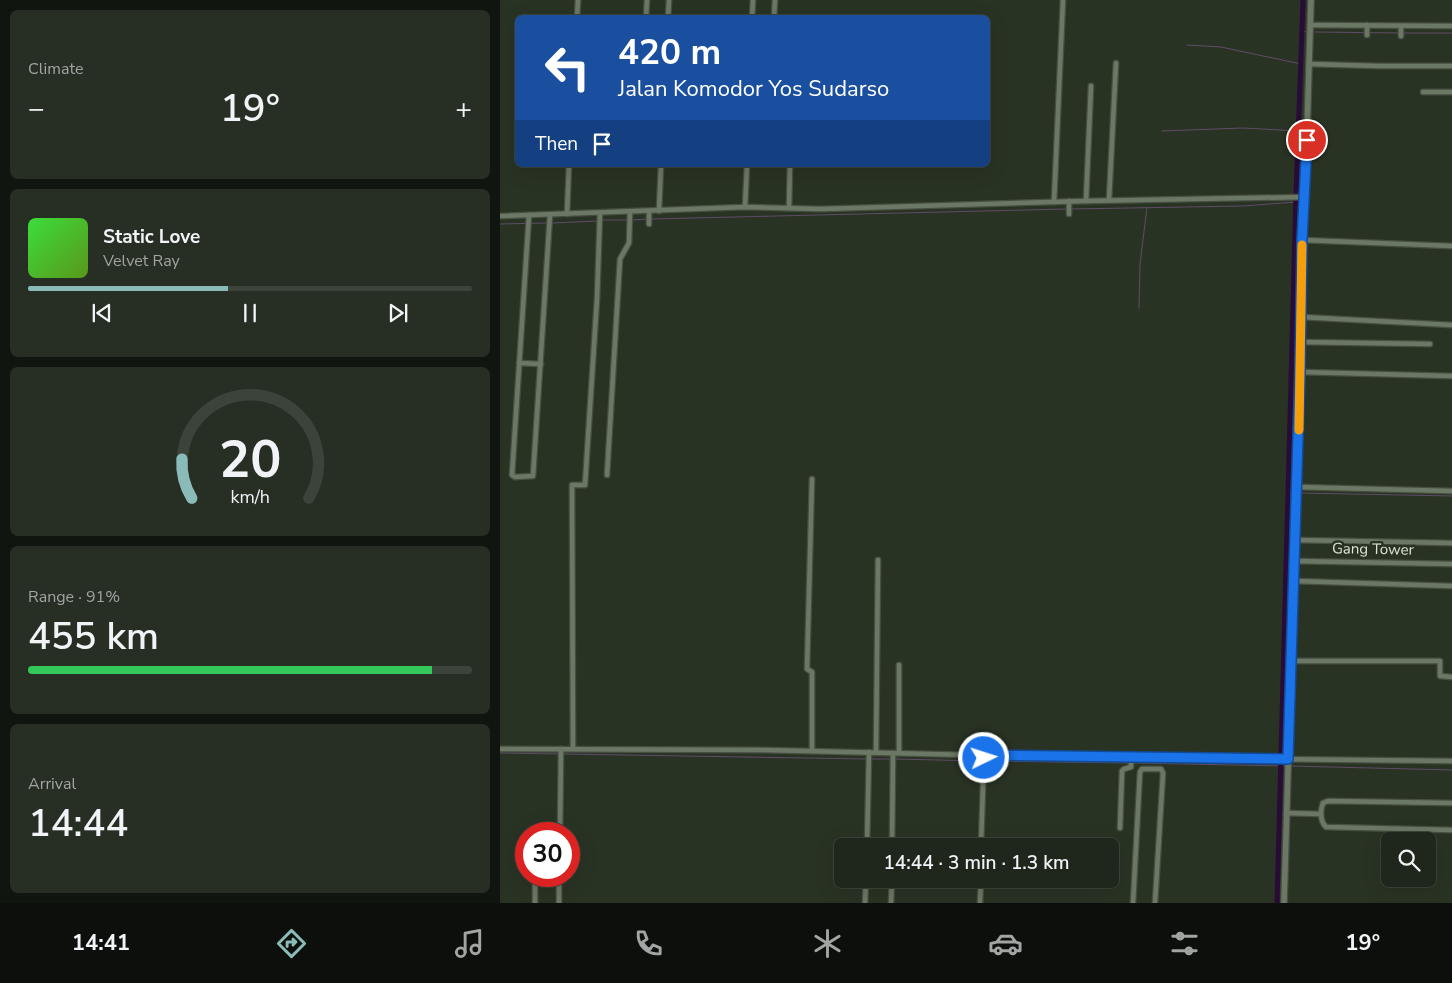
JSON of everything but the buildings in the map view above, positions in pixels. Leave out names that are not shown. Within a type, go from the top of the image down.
[{"type":"street","points":[[577,15],[578,0]]},
{"type":"street","points":[[646,15],[647,0]]},
{"type":"street","points":[[668,15],[669,0]]},
{"type":"street","points":[[752,15],[753,0]]},
{"type":"street","points":[[774,15],[775,0]]},
{"type":"street","points":[[1054,202],[1063,0]]},
{"type":"street","points":[[1284,903],[1287,760],[1297,491],[1303,197],[1311,0]]},
{"type":"street","points":[[1310,25],[1367,30],[1452,26]]},
{"type":"street","points":[[1401,28],[1401,36]]},
{"type":"street","points":[[1109,200],[1116,63]]},
{"type":"street","points":[[1309,64],[1452,66]]},
{"type":"street","points":[[1086,201],[1091,86]]},
{"type":"street","points":[[1423,92],[1452,92]]},
{"type":"street","points":[[567,214],[569,167]]},
{"type":"street","points":[[659,211],[661,167]]},
{"type":"street","points":[[745,207],[747,167]]},
{"type":"street","points":[[789,208],[790,167]]},
{"type":"street","points":[[500,216],[529,218],[567,214],[649,214],[659,211],[745,207],[820,209],[1069,203],[1109,200],[1303,197]]},
{"type":"street","points":[[1069,203],[1069,213]]},
{"type":"street","points":[[607,475],[620,259],[629,244],[630,214]]},
{"type":"street","points":[[649,214],[649,223]]},
{"type":"street","points":[[573,749],[572,486],[584,485],[597,299],[600,215]]},
{"type":"street","points":[[529,218],[512,475],[515,477],[533,476],[550,217]]},
{"type":"street","points":[[1302,240],[1452,246]]},
{"type":"street","points":[[1301,317],[1452,325]]},
{"type":"street","points":[[1301,342],[1430,344]]},
{"type":"street","points":[[519,363],[540,364]]},
{"type":"street","points":[[1300,372],[1452,376]]},
{"type":"street","points":[[812,479],[807,668],[812,672],[812,751]]},
{"type":"street","points":[[1297,491],[1452,491]]},
{"type":"street","points":[[1294,540],[1452,543]]},
{"type":"street","points":[[876,752],[878,560]]},
{"type":"street","name":"Gang Tower","points":[[1294,560],[1452,564]]},
{"type":"street","points":[[1294,581],[1452,586]]},
{"type":"street","points":[[1292,661],[1440,661],[1440,676],[1452,677]]},
{"type":"street","points":[[892,838],[893,763],[899,665]]},
{"type":"street","points":[[500,749],[812,751],[984,756],[1452,761]]},
{"type":"street","points":[[560,822],[561,749]]},
{"type":"street","points":[[867,838],[869,753]]},
{"type":"street","points":[[981,838],[984,756]]},
{"type":"street","points":[[1120,828],[1122,771],[1124,768],[1131,767],[1131,757]]},
{"type":"street","points":[[1157,758],[1157,768]]},
{"type":"street","points":[[1133,903],[1140,772],[1142,769],[1157,768],[1162,769],[1163,773],[1155,903]]},
{"type":"street","points":[[1452,803],[1328,801],[1323,803],[1321,814],[1323,824],[1326,827],[1452,830]]},
{"type":"street","points":[[1286,813],[1321,814]]},
{"type":"street","points":[[535,887],[535,903]]},
{"type":"street","points":[[559,887],[559,903]]},
{"type":"street","points":[[866,888],[866,903]]},
{"type":"street","points":[[891,903],[892,888]]},
{"type":"street","points":[[980,903],[981,888]]},
{"type":"waterway","points":[[1277,903],[1303,0]]},
{"type":"waterway","points":[[1302,31],[1306,32]]},
{"type":"waterway","points":[[1315,32],[1399,33]]},
{"type":"waterway","points":[[1403,33],[1452,33]]},
{"type":"waterway","points":[[1187,45],[1221,47],[1301,64]]},
{"type":"waterway","points":[[1162,131],[1243,128],[1298,131]]},
{"type":"waterway","points":[[1071,209],[1243,206],[1296,202]]},
{"type":"waterway","points":[[1139,308],[1140,264],[1147,207]]},
{"type":"waterway","points":[[652,219],[1067,209]]},
{"type":"waterway","points":[[632,220],[648,219]]},
{"type":"waterway","points":[[602,220],[628,220]]},
{"type":"waterway","points":[[552,223],[598,221]]},
{"type":"waterway","points":[[500,224],[548,223]]},
{"type":"waterway","points":[[1300,493],[1452,496]]},
{"type":"waterway","points":[[500,753],[559,754]]},
{"type":"waterway","points":[[563,754],[866,759]]},
{"type":"waterway","points":[[870,759],[891,759]]},
{"type":"waterway","points":[[895,759],[981,761]]},
{"type":"waterway","points":[[985,761],[1129,763]]},
{"type":"waterway","points":[[1133,763],[1286,766]]},
{"type":"waterway","points":[[1290,766],[1452,770]]},
{"type":"slow traffic","points":[[1299,430],[1302,245]]},
{"type":"route","points":[[984,758],[984,755],[1288,759],[1297,487],[1302,240],[1307,140]]}]
